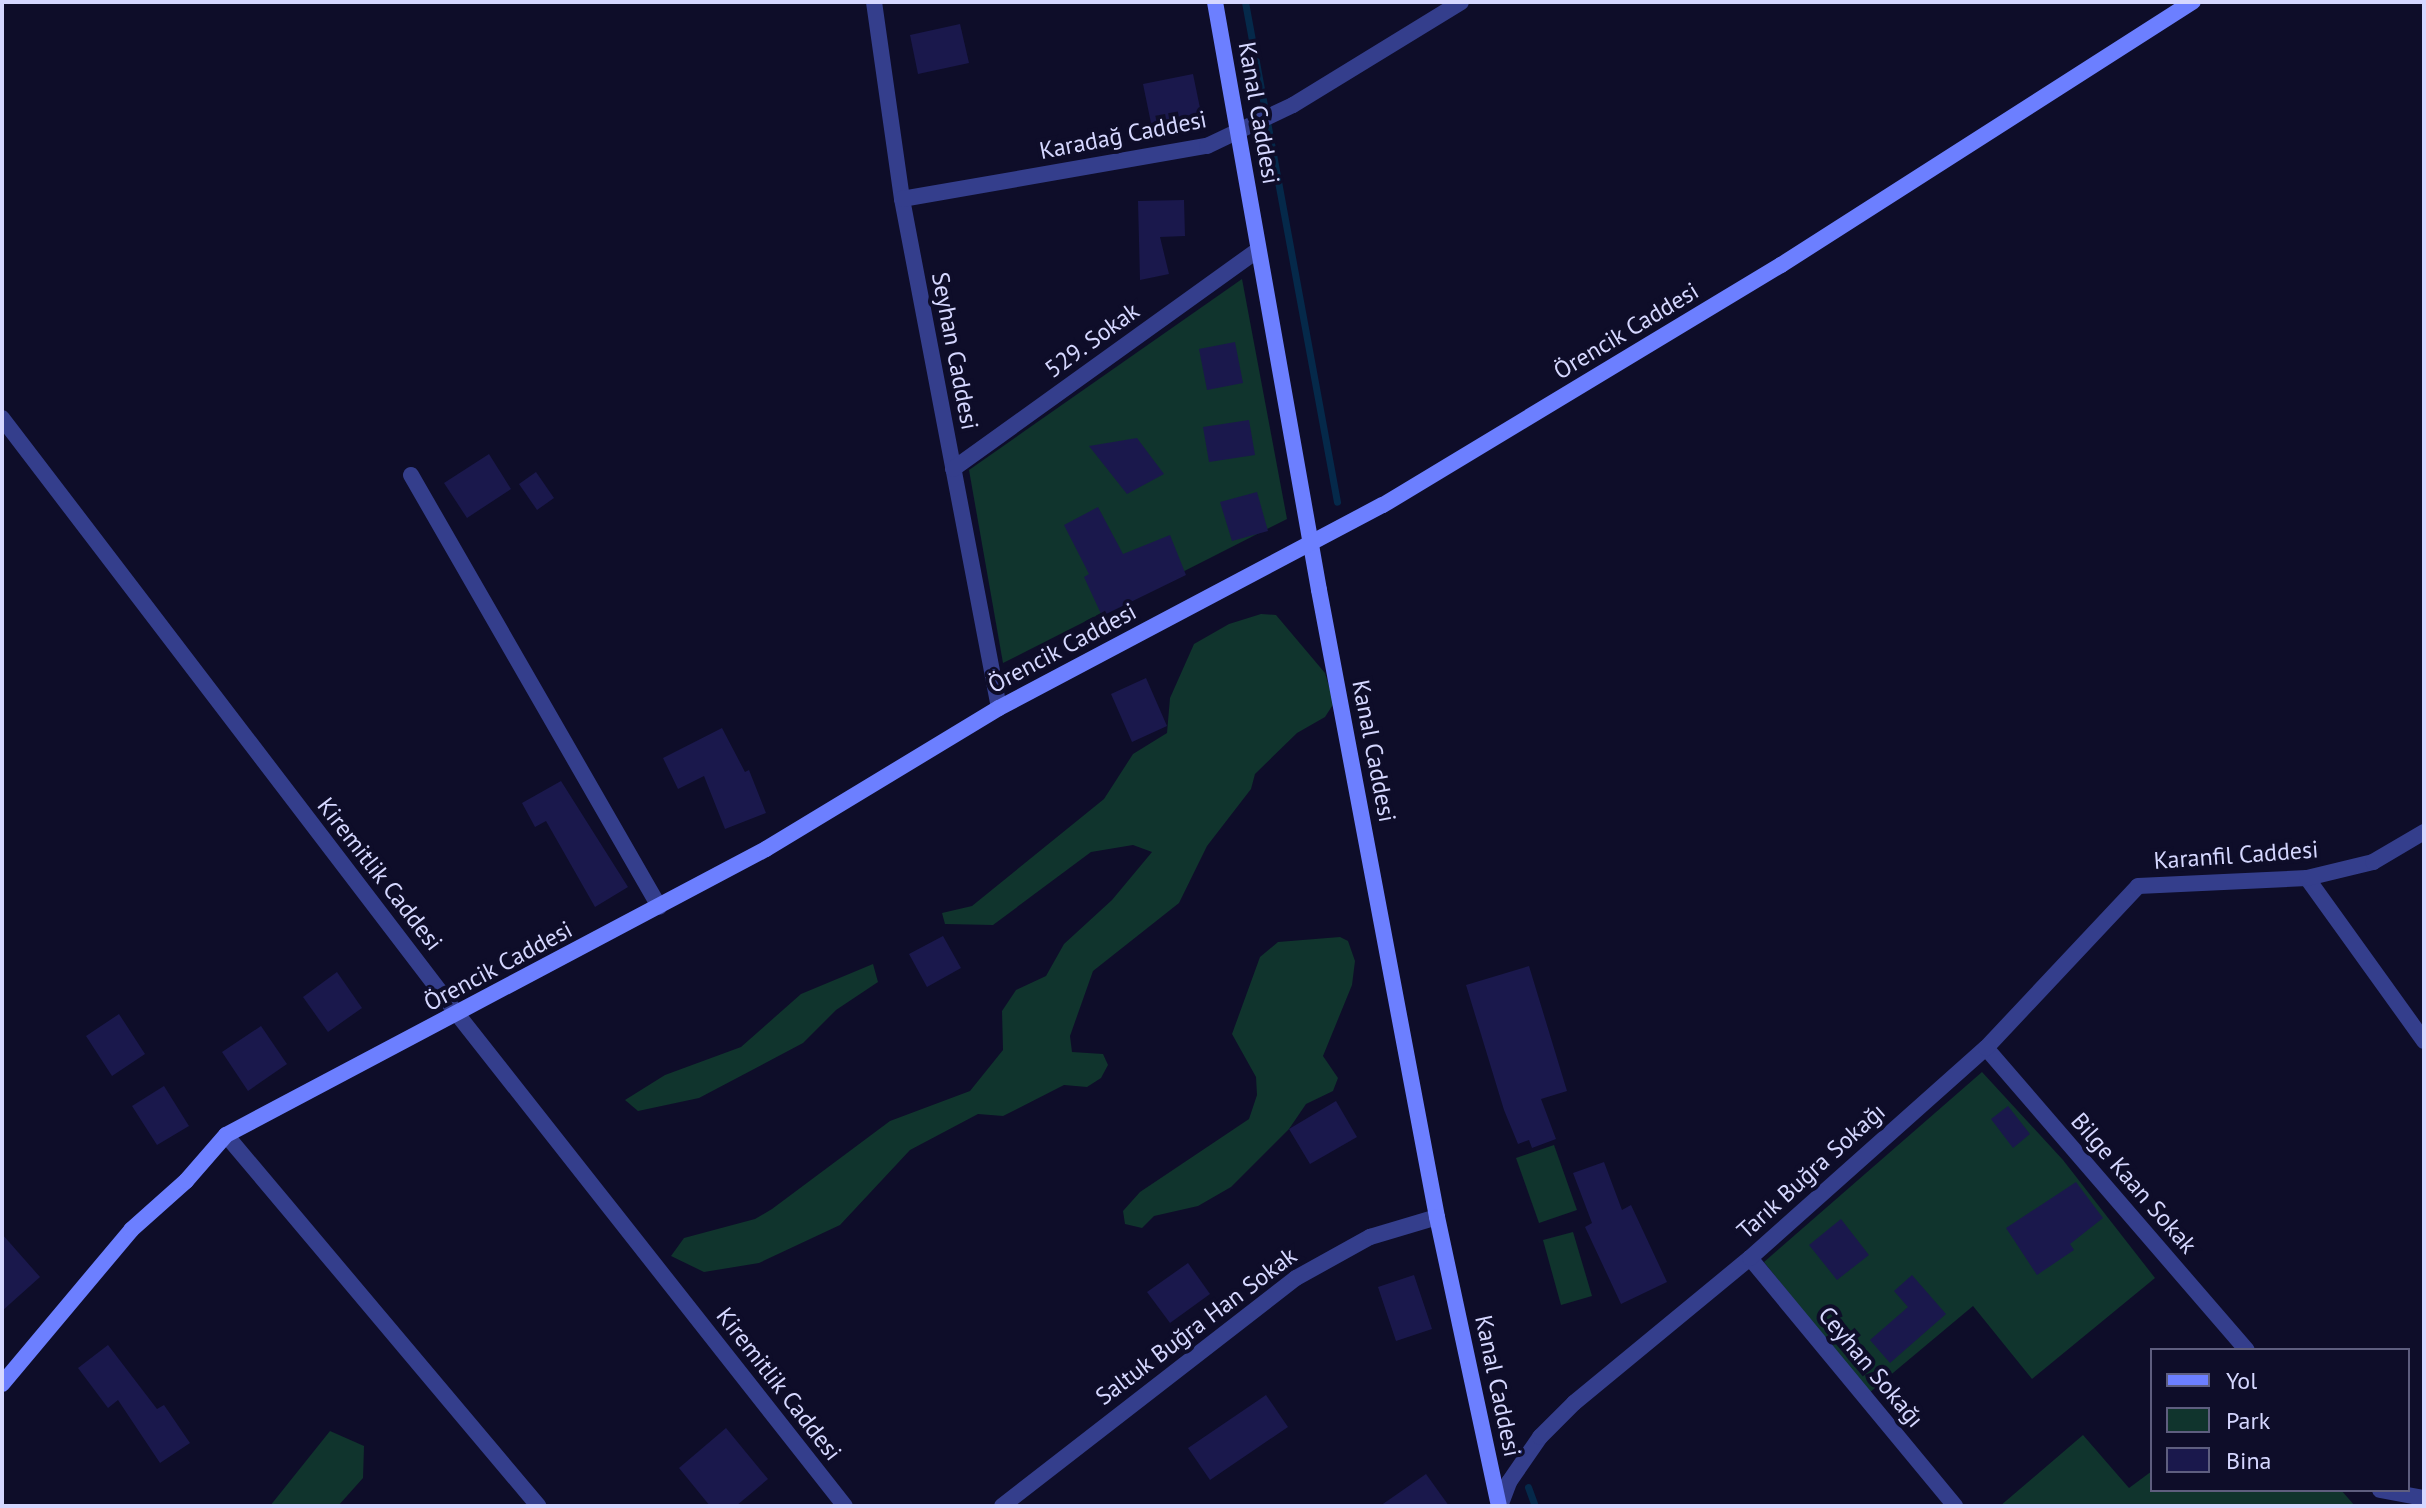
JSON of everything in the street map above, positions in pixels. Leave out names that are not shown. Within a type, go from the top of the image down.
[{"type":"street","name":"Seyhan Caddesi","points":[[874,2],[902,199],[999,708]]},
{"type":"street","name":"Kanal Caddesi","points":[[1215,2],[1246,131],[1258,250],[1437,1217],[1500,1506]]},
{"type":"street","name":"Karadağ Caddesi","points":[[902,199],[1207,146],[1246,131],[1293,105],[1461,2]]},
{"type":"street","name":"Örencik Caddesi","points":[[2,1384],[131,1230],[186,1181],[226,1135],[659,907],[999,708],[1310,543],[1781,265],[2187,4]]},
{"type":"street","name":"529. Sokak","points":[[953,469],[1258,250]]},
{"type":"street","name":"Kiremitlik Caddesi","points":[[2,418],[458,1015],[845,1506]]},
{"type":"street","points":[[411,475],[659,907]]},
{"type":"street","name":"Karanfil Caddesi","points":[[2138,886],[2307,878],[2373,862],[2424,832]]},
{"type":"street","points":[[2307,878],[2424,1041]]},
{"type":"street","name":"Tarık Buğra Sokağı","points":[[1500,1506],[1509,1482],[1540,1437],[1574,1403],[1750,1258],[1986,1048],[2138,886]]},
{"type":"street","name":"Bilge Kaan Sokak","points":[[1986,1048],[2245,1348]]},
{"type":"street","points":[[226,1135],[538,1506]]},
{"type":"street","name":"Saltuk Buğra Han Sokak","points":[[1002,1506],[1296,1278],[1370,1237],[1437,1217]]},
{"type":"street","name":"Ceyhan Sokağı","points":[[1750,1258],[1955,1506]]},
{"type":"street","points":[[2391,1492],[2424,1498]]},
{"type":"green space","points":[[1242,279],[1287,519],[1003,663],[969,470]]},
{"type":"green space","points":[[1261,614],[1276,615],[1325,673],[1334,703],[1325,717],[1297,733],[1255,774],[1251,789],[1207,846],[1179,903],[1093,971],[1070,1036],[1072,1052],[1103,1054],[1108,1065],[1101,1078],[1087,1087],[1064,1085],[1003,1116],[978,1114],[910,1150],[840,1225],[759,1263],[704,1272],[671,1256],[684,1238],[755,1219],[772,1209],[890,1121],[970,1091],[1003,1050],[1002,1011],[1016,990],[1046,976],[1064,944],[1112,900],[1152,852],[1133,845],[1091,852],[993,925],[945,924],[942,913],[972,906],[1104,799],[1133,754],[1167,733],[1170,698],[1194,644],[1229,624]]},
{"type":"green space","points":[[1340,937],[1348,941],[1355,961],[1352,985],[1323,1056],[1338,1078],[1333,1091],[1306,1104],[1289,1129],[1231,1187],[1198,1206],[1154,1216],[1142,1228],[1125,1224],[1123,1211],[1140,1192],[1249,1119],[1257,1095],[1256,1077],[1232,1034],[1260,957],[1278,942]]},
{"type":"green space","points":[[873,964],[878,982],[836,1010],[803,1043],[699,1098],[638,1111],[625,1100],[665,1075],[741,1047],[801,994]]},
{"type":"green space","points":[[1982,1072],[2063,1160],[2155,1278],[2032,1379],[1973,1306],[1869,1393],[1764,1262]]},
{"type":"green space","points":[[1554,1145],[1577,1210],[1539,1223],[1516,1158]]},
{"type":"green space","points":[[1573,1232],[1592,1296],[1561,1305],[1543,1240]]},
{"type":"green space","points":[[330,1431],[364,1446],[363,1478],[338,1506],[270,1506]]},
{"type":"green space","points":[[2083,1435],[2129,1488],[2150,1472],[2150,1492],[2343,1492],[2355,1506],[2000,1506]]},
{"type":"building","points":[[960,24],[969,63],[918,74],[910,35]]},
{"type":"building","points":[[1193,74],[1201,113],[1151,123],[1143,84]]},
{"type":"building","points":[[1184,200],[1185,236],[1160,237],[1169,274],[1140,280],[1138,201]]},
{"type":"building","points":[[1235,342],[1243,383],[1207,390],[1199,349]]},
{"type":"building","points":[[1249,420],[1255,455],[1209,462],[1203,427]]},
{"type":"building","points":[[1137,438],[1164,474],[1127,494],[1089,446]]},
{"type":"building","points":[[489,454],[511,489],[467,518],[444,483]]},
{"type":"building","points":[[536,472],[554,498],[537,510],[519,484]]},
{"type":"building","points":[[1257,492],[1268,531],[1232,541],[1220,502]]},
{"type":"building","points":[[1098,507],[1123,554],[1170,535],[1186,575],[1102,616],[1084,577],[1089,574],[1064,525]]},
{"type":"building","points":[[1146,678],[1167,726],[1132,742],[1111,694]]},
{"type":"building","points":[[722,728],[745,772],[749,770],[766,813],[725,829],[704,776],[678,789],[663,758]]},
{"type":"building","points":[[561,781],[628,887],[595,907],[546,821],[535,827],[522,803]]},
{"type":"building","points":[[943,936],[961,968],[927,987],[909,954]]},
{"type":"building","points":[[1529,966],[1567,1091],[1541,1099],[1556,1139],[1532,1148],[1529,1140],[1518,1144],[1504,1110],[1466,985]]},
{"type":"building","points":[[337,972],[362,1008],[328,1032],[303,997]]},
{"type":"building","points":[[119,1014],[145,1054],[112,1076],[86,1036]]},
{"type":"building","points":[[261,1026],[287,1064],[248,1091],[222,1052]]},
{"type":"building","points":[[164,1086],[189,1126],[157,1145],[132,1106]]},
{"type":"building","points":[[1336,1101],[1357,1137],[1310,1164],[1289,1129]]},
{"type":"building","points":[[2008,1106],[2030,1134],[2013,1148],[1991,1119]]},
{"type":"building","points":[[1604,1162],[1622,1210],[1631,1205],[1667,1282],[1621,1304],[1585,1227],[1592,1223],[1573,1173]]},
{"type":"building","points":[[2076,1182],[2103,1218],[2070,1244],[2074,1250],[2037,1275],[2006,1228]]},
{"type":"building","points":[[1841,1219],[1869,1255],[1837,1280],[1809,1245]]},
{"type":"building","points":[[2,1234],[40,1277],[2,1311]]},
{"type":"building","points":[[1188,1263],[1210,1294],[1170,1323],[1147,1292]]},
{"type":"building","points":[[1414,1275],[1432,1329],[1396,1341],[1378,1287]]},
{"type":"building","points":[[1912,1275],[1946,1314],[1890,1363],[1870,1340],[1908,1307],[1894,1291]]},
{"type":"building","points":[[108,1345],[157,1409],[164,1405],[190,1443],[160,1463],[118,1400],[108,1408],[78,1368]]},
{"type":"building","points":[[1266,1395],[1288,1427],[1210,1480],[1188,1448]]},
{"type":"building","points":[[726,1428],[768,1479],[736,1506],[710,1506],[679,1468]]},
{"type":"building","points":[[1426,1474],[1449,1506],[1380,1506]]},
{"type":"waterway","points":[[1245,2],[1337,502]]},
{"type":"waterway","points":[[1528,1487],[1535,1506]]}]
